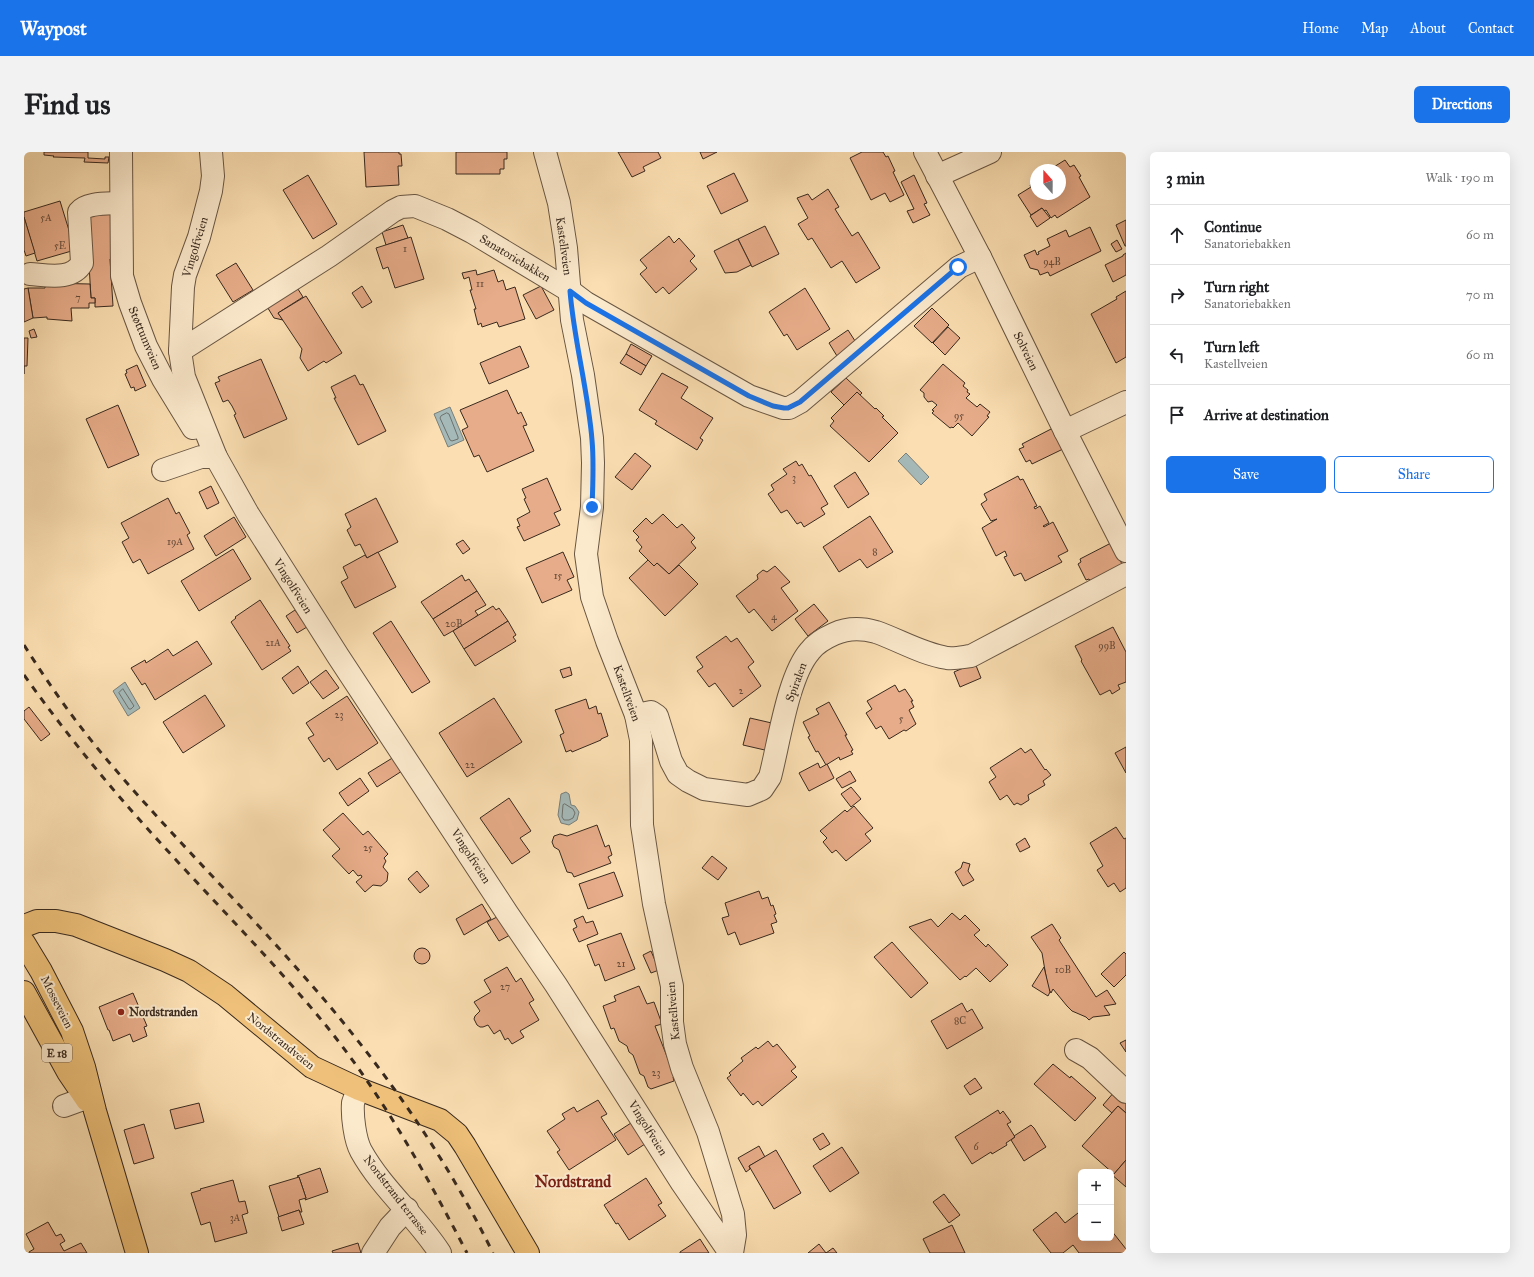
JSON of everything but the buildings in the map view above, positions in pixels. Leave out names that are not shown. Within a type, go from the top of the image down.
[{"type":"main road","name":"Nordstrandveien","points":[[24,926],[37,921],[56,921],[76,925],[189,971],[226,995],[312,1067],[359,1089],[440,1120],[457,1134],[478,1166],[528,1253]]},
{"type":"main road","name":"Mosseveien","points":[[24,943],[41,971],[72,1031],[84,1067],[90,1104],[137,1253]]},
{"type":"main road","name":"Mosseveien","points":[[24,992],[68,1072],[90,1104]]},
{"type":"street","name":"Støttumveien","points":[[121,152],[122,276],[130,303],[146,346],[163,379],[196,434],[216,457]]},
{"type":"street","name":"Vingolfveien","points":[[211,152],[213,171],[211,191],[199,237],[185,275],[183,287],[180,351],[184,377],[216,457],[248,514],[338,656],[507,913],[556,984],[682,1183],[731,1253]]},
{"type":"street","name":"Kastellveien","points":[[545,152],[558,203],[566,248],[572,320],[583,375],[592,438],[592,507],[586,554],[592,596],[607,641],[636,715],[641,740],[642,825],[654,904],[672,986],[672,1022],[675,1044],[682,1068],[708,1132],[733,1214],[736,1235],[731,1253]]},
{"type":"street","name":"Solveien","points":[[925,152],[980,257],[1065,431],[1126,551]]},
{"type":"street","points":[[937,176],[990,152]]},
{"type":"street","points":[[30,274],[62,275],[79,269],[82,263],[79,212],[82,208],[89,206],[121,203]]},
{"type":"street","name":"Sanatoriebakken","points":[[180,351],[329,256],[393,211],[401,207],[415,206],[472,232],[570,291],[586,303],[749,396],[773,406],[788,408],[806,398],[958,267],[980,257]]},
{"type":"street","points":[[1065,431],[1126,402]]},
{"type":"street","points":[[163,470],[201,457],[216,457]]},
{"type":"street","name":"Spiralen","points":[[636,715],[651,712],[657,716],[671,761],[678,774],[704,789],[748,795],[762,789],[770,777],[790,696],[799,668],[810,650],[828,637],[843,630],[858,629],[874,632],[932,654],[948,658],[971,656],[1126,574]]},
{"type":"street","points":[[1076,1050],[1090,1058],[1126,1092]]},
{"type":"street","name":"Nordstrand terrasse","points":[[359,1089],[353,1103],[355,1130],[361,1150],[380,1179],[407,1209],[440,1253]]},
{"type":"street","points":[[64,1106],[90,1104]]},
{"type":"street","points":[[374,1253],[390,1227],[407,1209]]},
{"type":"water","points":[[450,407],[464,440],[448,447],[434,414]]},
{"type":"water","points":[[906,453],[929,477],[921,485],[898,461]]},
{"type":"water","points":[[125,682],[140,708],[128,716],[113,691]]},
{"type":"water","points":[[566,792],[569,794],[571,805],[575,806],[579,812],[577,820],[569,825],[561,823],[558,815],[561,794]]},
{"type":"railway","points":[[24,645],[62,701],[103,755],[151,810],[276,945],[356,1038],[382,1072],[430,1142],[452,1178],[493,1253]]},
{"type":"railway","points":[[24,675],[114,790],[146,827],[284,976],[328,1028],[386,1109],[436,1194],[467,1253]]},
{"type":"place","name":"Nordstranden","points":[[121,1012]]},
{"type":"district","name":"Nordstrand","points":[[573,1181]]},
{"type":"route","points":[[592,507],[592,438],[583,375],[572,320],[570,291],[586,303],[749,396],[773,406],[788,408],[800,402],[828,379],[958,267]]}]
